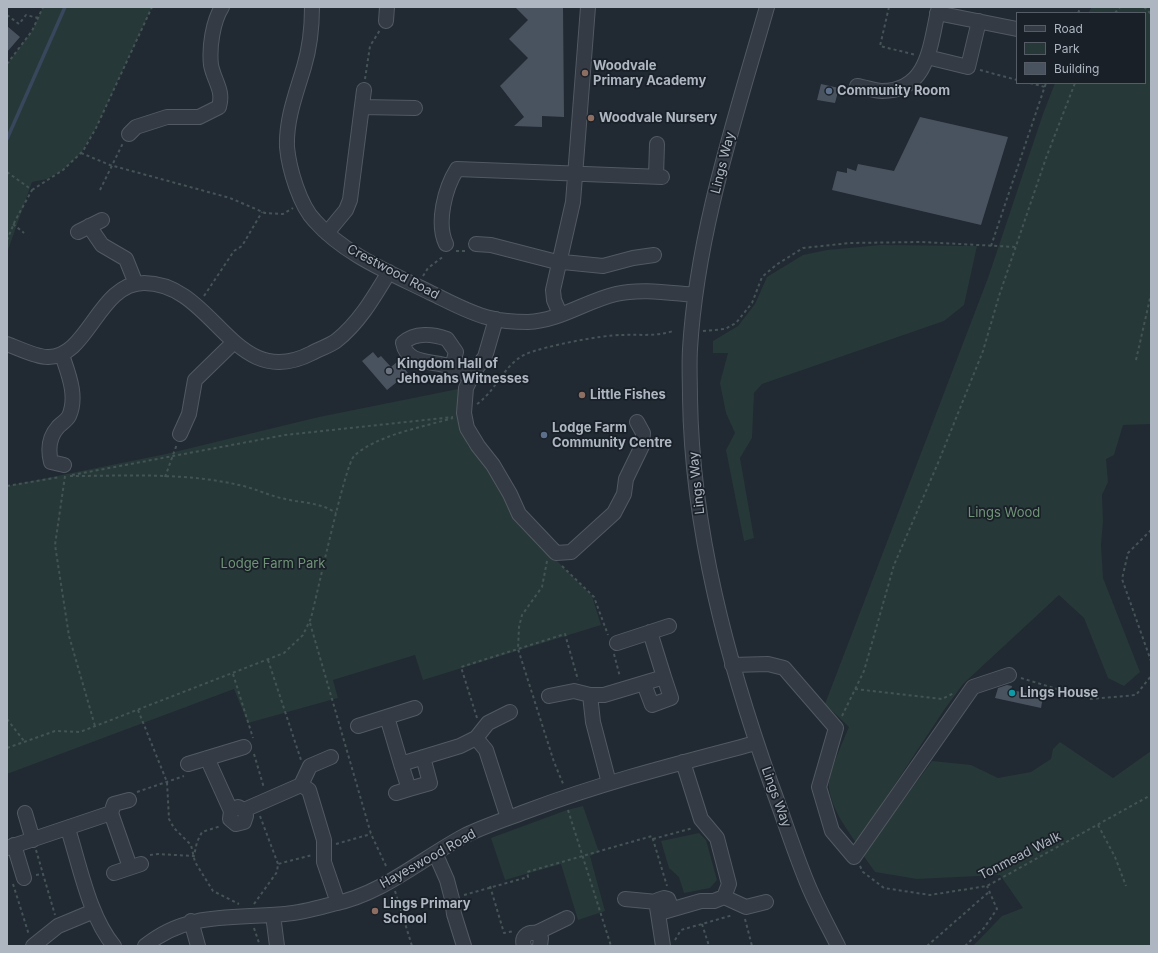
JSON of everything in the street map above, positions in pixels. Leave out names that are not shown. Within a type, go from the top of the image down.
[{"type":"street","points":[[129,134],[136,127],[167,117],[199,117],[219,107],[222,96],[211,64],[213,27],[216,16],[222,7]]},
{"type":"street","name":"Crestwood Road","points":[[312,7],[312,34],[288,121],[287,148],[292,170],[303,202],[314,220],[327,233],[355,254],[417,286],[490,318],[528,322],[560,314],[616,294],[650,291],[696,295]]},
{"type":"street","points":[[560,314],[554,300],[553,290],[561,261],[573,202],[588,7]]},
{"type":"street","name":"Lings Way","points":[[767,7],[721,168],[705,239],[696,295],[690,352],[691,426],[701,528],[732,665],[756,743],[806,882],[838,946]]},
{"type":"street","points":[[857,86],[882,91],[894,89],[914,82],[922,70],[927,57],[938,10],[1016,29]]},
{"type":"street","points":[[927,57],[968,66],[979,21]]},
{"type":"street","points":[[327,233],[346,210],[350,200],[364,90]]},
{"type":"street","points":[[362,107],[415,108]]},
{"type":"street","points":[[447,249],[442,236],[445,194],[450,180],[457,169],[659,176],[657,144]]},
{"type":"street","points":[[102,220],[84,229],[102,245],[126,259],[136,284]]},
{"type":"street","points":[[476,244],[491,245],[521,254],[554,261],[604,266],[633,258],[654,255]]},
{"type":"street","points":[[7,344],[47,357],[62,355],[73,346],[109,301],[130,286],[144,283],[173,289],[198,306],[234,342],[253,357],[274,363],[301,359],[335,341],[368,308],[390,272]]},
{"type":"street","points":[[496,319],[485,356],[466,388],[462,415],[467,428],[478,446],[493,465],[510,494],[519,514],[556,553],[571,552],[614,513],[624,494],[626,479],[642,446],[643,433],[637,422]]},
{"type":"street","points":[[180,434],[189,414],[195,380],[234,342]]},
{"type":"street","points":[[62,355],[72,383],[73,398],[69,416],[54,431],[48,449],[51,462],[64,471]]},
{"type":"street","points":[[452,367],[471,378]]},
{"type":"street","points":[[617,643],[669,626]]},
{"type":"street","points":[[644,684],[652,705],[671,698],[650,632]]},
{"type":"street","points":[[732,665],[768,664],[784,668],[836,728],[819,787],[832,831],[854,857],[973,687],[1009,675]]},
{"type":"street","points":[[549,696],[565,692],[604,695],[664,677]]},
{"type":"street","points":[[586,693],[609,783]]},
{"type":"street","points":[[358,726],[415,708]]},
{"type":"street","points":[[401,764],[460,746],[479,735],[488,723],[510,712]]},
{"type":"street","points":[[387,717],[401,764],[402,791],[430,783],[423,757]]},
{"type":"street","points":[[479,735],[486,750],[508,818]]},
{"type":"street","name":"Hayeswood Road","points":[[145,946],[157,936],[191,921],[226,917],[251,912],[273,915],[287,914],[338,904],[366,893],[392,880],[466,836],[508,818],[564,797],[609,783],[756,743]]},
{"type":"street","points":[[188,769],[207,758],[244,747]]},
{"type":"street","points":[[207,758],[241,812],[303,780],[310,766],[331,757]]},
{"type":"street","points":[[625,899],[662,904],[714,901],[724,897],[729,884],[717,838],[701,819],[683,762]]},
{"type":"street","points":[[303,780],[309,790],[324,840],[324,862],[338,904]]},
{"type":"street","points":[[114,873],[133,864],[111,813],[114,804],[129,800]]},
{"type":"street","points":[[25,813],[33,840]]},
{"type":"street","points":[[24,878],[10,847],[68,829],[111,813]]},
{"type":"street","points":[[68,829],[94,911],[101,928],[114,946]]},
{"type":"street","points":[[436,855],[447,880],[454,914],[464,946]]},
{"type":"street","points":[[724,897],[742,908],[766,902]]},
{"type":"street","points":[[662,904],[663,946]]},
{"type":"street","points":[[38,944],[58,926],[94,911]]},
{"type":"street","points":[[273,915],[277,946]]},
{"type":"street","points":[[532,940],[567,918]]},
{"type":"street","points":[[191,921],[198,946]]},
{"type":"path","points":[[7,64],[32,31],[43,7]]},
{"type":"path","points":[[7,240],[13,224],[32,190],[63,170],[81,153],[96,128],[152,7]]},
{"type":"path","points":[[890,7],[880,46],[927,57]]},
{"type":"path","points":[[1144,7],[1151,14]]},
{"type":"path","points":[[364,90],[370,46],[386,14]]},
{"type":"path","points":[[7,15],[19,24],[26,15],[38,18]]},
{"type":"path","points":[[968,66],[1016,80]]},
{"type":"path","points":[[1034,84],[1045,87]]},
{"type":"path","points":[[991,246],[1046,84]]},
{"type":"path","points":[[836,728],[864,671],[894,565],[978,364],[1046,158],[1075,84]]},
{"type":"path","points":[[100,190],[111,165],[129,134]]},
{"type":"path","points":[[81,153],[111,165],[230,198],[262,212],[282,214],[303,202]]},
{"type":"path","points":[[7,172],[32,190]]},
{"type":"path","points":[[198,306],[234,251],[242,246],[262,212]]},
{"type":"path","points":[[13,224],[24,233]]},
{"type":"path","points":[[703,331],[725,329],[736,323],[752,303],[762,278],[776,265],[803,248],[850,243],[914,242],[1016,247]]},
{"type":"path","points":[[417,286],[428,268],[447,249]]},
{"type":"path","points":[[1136,360],[1151,294]]},
{"type":"path","points":[[7,748],[55,731],[80,732],[284,653],[303,635],[309,622],[353,458],[359,453],[381,440],[462,415],[487,397],[508,367],[526,354],[566,344],[621,334],[658,336],[674,331]]},
{"type":"path","points":[[7,486],[64,471],[174,456],[285,435],[462,415]]},
{"type":"path","points":[[165,477],[174,456],[180,434]]},
{"type":"path","points":[[64,471],[195,478],[243,486],[281,498],[331,509],[337,514]]},
{"type":"path","points":[[64,471],[55,545],[68,636],[95,726]]},
{"type":"path","points":[[1151,530],[1128,553],[1122,579],[1151,662]]},
{"type":"path","points":[[548,546],[546,575],[542,586],[522,615],[519,627],[518,649],[554,762],[565,787],[560,788],[611,946]]},
{"type":"path","points":[[309,622],[371,834],[392,880],[412,946]]},
{"type":"path","points":[[479,735],[461,667],[565,634],[586,693]]},
{"type":"path","points":[[268,660],[303,780]]},
{"type":"path","points":[[138,710],[167,782],[169,819],[178,832],[191,846],[200,873],[213,891],[251,912],[260,946]]},
{"type":"path","points":[[7,719],[24,742]]},
{"type":"path","points":[[129,800],[138,791],[167,782],[188,769]]},
{"type":"path","name":"Tonmead Walk","points":[[854,857],[863,872],[884,888],[930,895],[987,886],[1151,796]]},
{"type":"path","points":[[194,856],[197,842],[202,832],[241,812],[278,864],[277,872],[251,912]]},
{"type":"path","points":[[653,839],[706,824]]},
{"type":"path","points":[[1098,825],[1115,857],[1126,886]]},
{"type":"path","points":[[278,864],[324,852],[334,845],[371,834]]},
{"type":"path","points":[[452,899],[490,886],[528,877],[527,872],[652,836],[666,880],[662,904]]},
{"type":"path","points":[[33,840],[58,926]]},
{"type":"path","points":[[133,864],[158,854],[194,856]]},
{"type":"path","points":[[38,944],[12,883],[24,878],[43,874]]},
{"type":"path","points":[[490,886],[504,933],[520,930],[532,940]]},
{"type":"path","points":[[965,946],[984,928],[997,909],[987,886]]},
{"type":"path","points":[[927,946],[990,892]]},
{"type":"path","points":[[672,946],[681,930],[702,924],[742,908],[752,946]]},
{"type":"path","points":[[702,924],[709,946]]},
{"type":"green space","points":[[43,7],[152,7],[96,128],[81,153],[63,170],[47,179],[32,182],[7,253],[7,64],[32,31]]},
{"type":"green space","name":"Lings Wood","points":[[1092,7],[1151,7],[1151,424],[1123,425],[1114,455],[1106,459],[1108,482],[1102,495],[1103,522],[1101,545],[1103,578],[1140,672],[1124,686],[1108,678],[1084,618],[1059,595],[963,684],[944,710],[856,843],[836,810],[829,788],[833,767],[849,727],[825,704],[988,278],[1043,114],[1055,84],[1146,84],[1146,12],[1089,12]]},
{"type":"green space","points":[[881,245],[977,246],[964,305],[944,321],[762,384],[754,393],[752,438],[740,458],[754,538],[744,541],[726,450],[735,433],[726,413],[720,383],[728,353],[713,353],[713,341],[738,326],[755,304],[767,277],[803,255],[827,250]]},
{"type":"green space","name":"Lodge Farm Park","points":[[463,388],[457,417],[468,446],[486,463],[548,552],[592,596],[601,625],[423,680],[415,655],[333,680],[338,698],[248,723],[234,689],[7,774],[7,486],[166,454],[319,417]]},
{"type":"green space","points":[[1060,742],[1113,778],[1151,751],[1151,946],[973,946],[1002,916],[1023,908],[1000,875],[917,879],[875,872],[863,855],[932,761],[971,765],[998,778],[1031,772],[1051,759],[1053,749]]},
{"type":"green space","points":[[583,806],[599,852],[590,856],[605,911],[578,920],[561,864],[505,880],[491,838],[567,810]]},
{"type":"green space","points":[[699,833],[706,840],[717,880],[710,888],[684,893],[679,877],[669,868],[661,841]]},
{"type":"building","points":[[515,7],[563,7],[564,117],[542,116],[542,127],[514,126],[524,117],[500,86],[528,58],[509,39],[528,20]]},
{"type":"building","points":[[7,26],[20,37],[7,52]]},
{"type":"building","name":"Community Room","points":[[821,84],[839,88],[835,103],[817,100]]},
{"type":"building","points":[[920,117],[1008,137],[981,225],[832,190],[837,171],[847,173],[847,168],[856,171],[858,164],[894,171]]},
{"type":"building","name":"Kingdom Hall of Jehovahs Witnesses","points":[[373,352],[378,358],[381,356],[391,367],[398,361],[408,373],[387,390],[362,361]]},
{"type":"building","name":"Lings House","points":[[1007,685],[1012,686],[1011,690],[1043,696],[1041,708],[995,698],[998,688]]},
{"type":"waterway","points":[[7,139],[65,7]]},
{"type":"place","name":"Woodvale Primary Academy","points":[[585,73]]},
{"type":"place","name":"Community Room","points":[[829,91]]},
{"type":"place","name":"Woodvale Nursery","points":[[591,118]]},
{"type":"place","name":"Kingdom Hall of Jehovahs Witnesses","points":[[389,371]]},
{"type":"place","name":"Little Fishes","points":[[582,395]]},
{"type":"place","name":"Lodge Farm Community Centre","points":[[544,435]]},
{"type":"place","name":"Lings House","points":[[1012,693]]},
{"type":"place","name":"Lings Primary School","points":[[375,911]]}]
